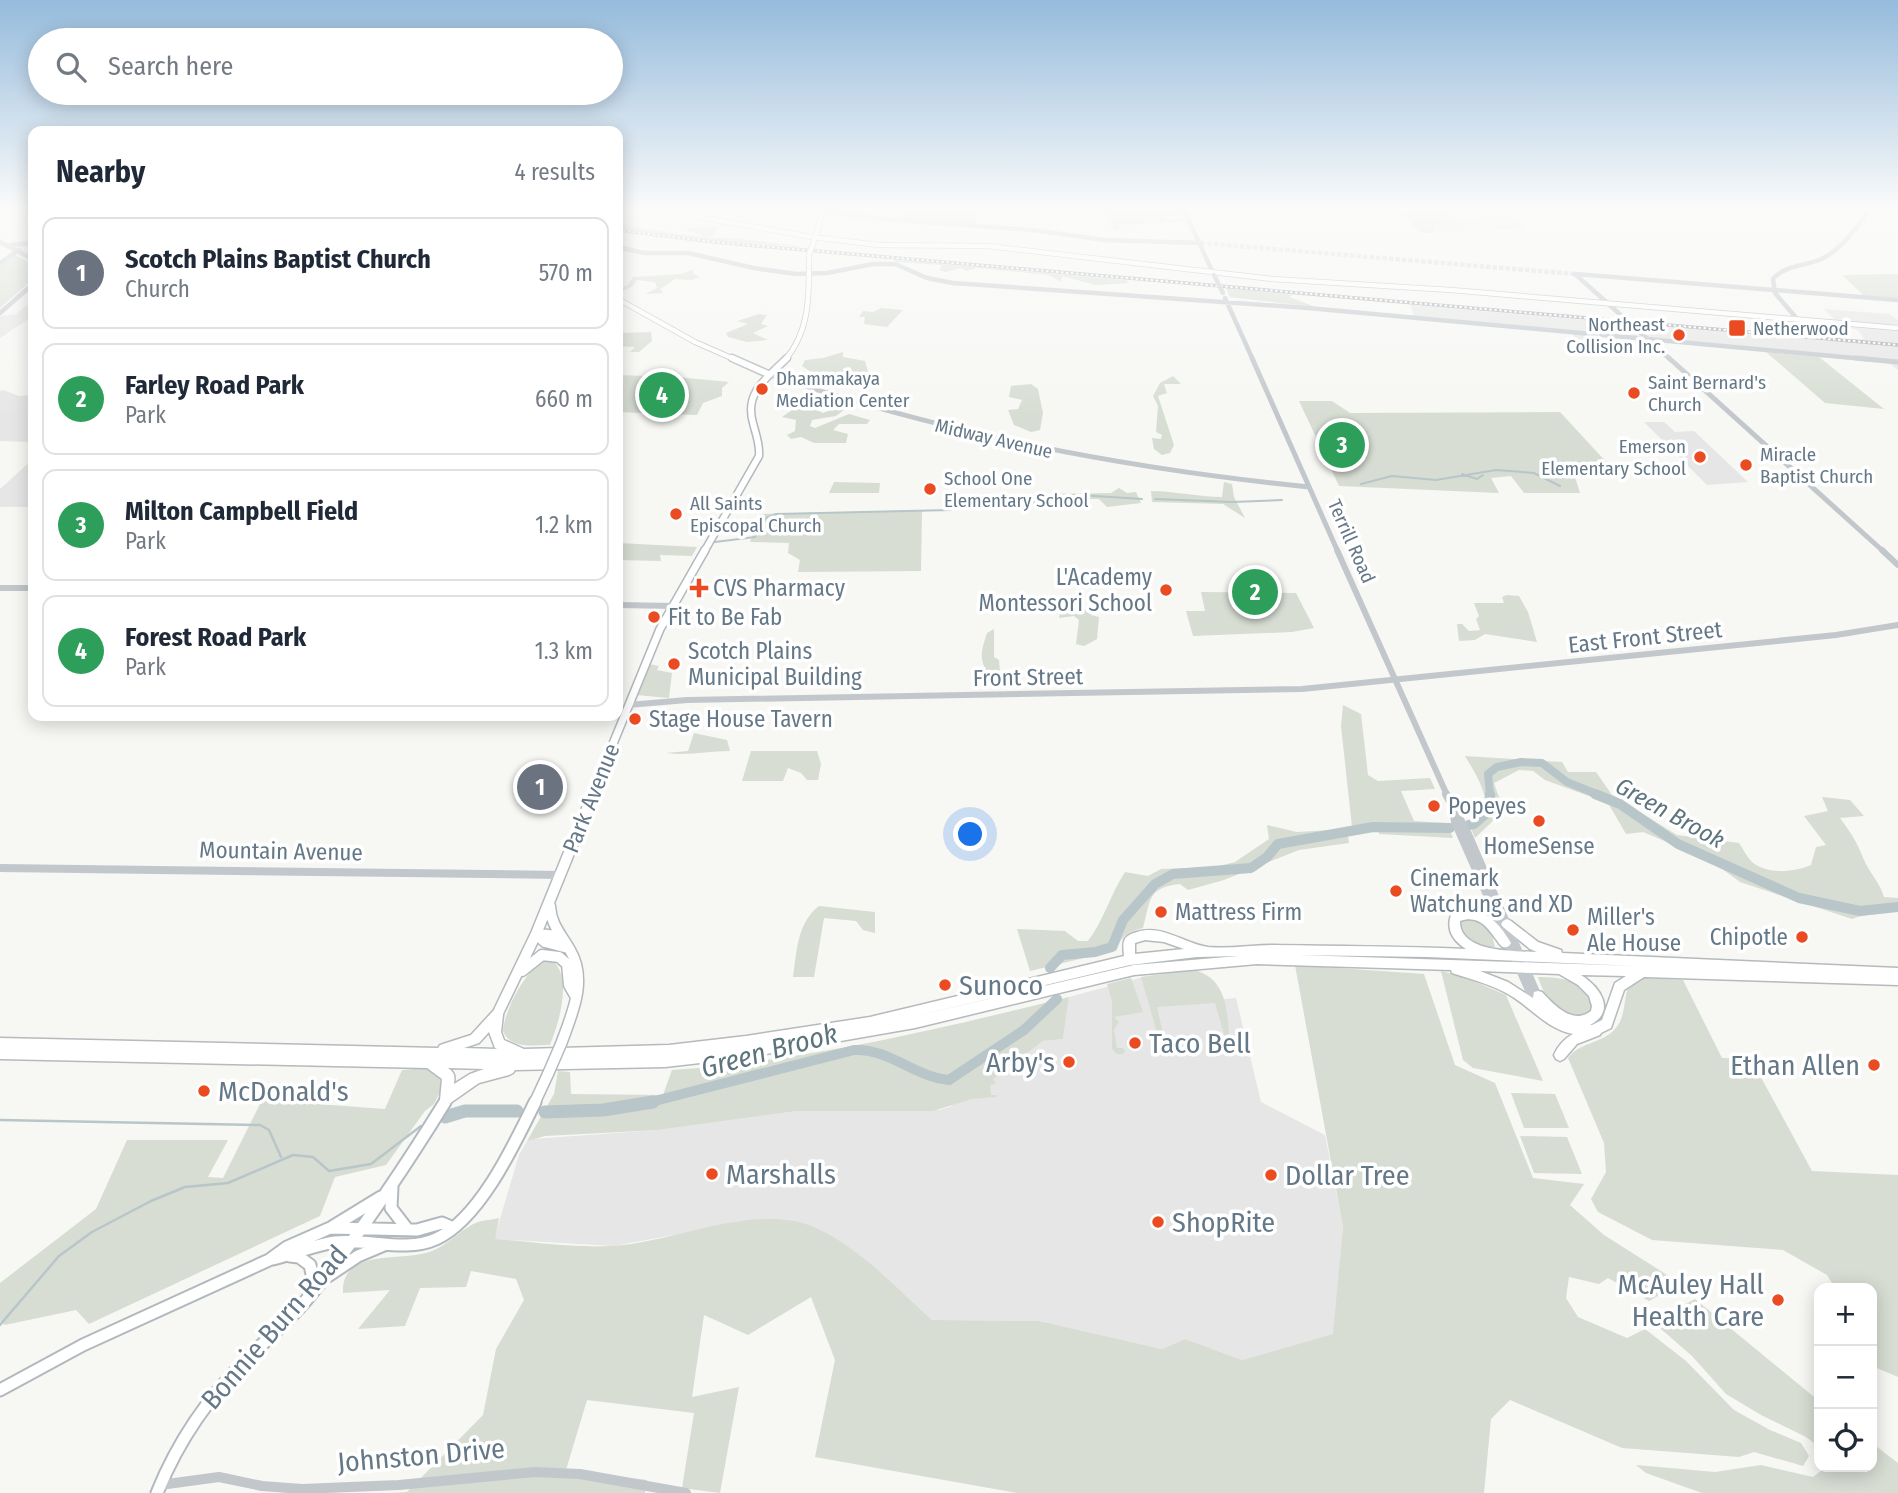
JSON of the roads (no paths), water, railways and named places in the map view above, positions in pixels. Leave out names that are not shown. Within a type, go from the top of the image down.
[{"type":"highway","points":[[1506,943],[1483,917],[1465,913],[1455,918],[1454,929],[1462,942],[1514,960]]},
{"type":"highway","points":[[1507,925],[1534,946],[1570,958]]},
{"type":"highway","points":[[1130,960],[1129,941],[1146,934],[1214,952]]},
{"type":"highway","points":[[0,1044],[524,1059],[669,1051],[735,1044],[870,1022],[1043,987],[1130,960],[1214,952],[1291,950],[1514,960],[1558,968],[1898,980]]},
{"type":"highway","points":[[1062,982],[1134,970],[1245,959],[1438,965],[1570,958],[1898,973]]},
{"type":"highway","points":[[1438,965],[1472,974],[1514,991],[1543,1016],[1568,1029],[1596,1031]]},
{"type":"highway","points":[[1538,996],[1556,1013],[1573,1022],[1584,1022],[1597,1014],[1599,1003],[1593,992],[1558,968]]},
{"type":"highway","points":[[1560,1055],[1573,1040],[1596,1031],[1610,1018],[1619,987],[1644,971]]},
{"type":"highway","points":[[497,1015],[495,1032],[499,1044],[524,1059]]},
{"type":"highway","points":[[0,1053],[429,1057],[475,1039],[497,1015]]},
{"type":"highway","points":[[429,1057],[449,1076],[450,1087],[446,1100]]},
{"type":"highway","points":[[446,1100],[468,1080],[524,1059]]},
{"type":"main road","name":"Park Avenue","points":[[623,716],[673,606],[749,472],[760,447],[751,424],[751,402],[755,389],[788,357],[802,334],[810,278]]},
{"type":"main road","points":[[1264,278],[1898,328]]},
{"type":"main road","name":"Midway Avenue","points":[[623,302],[695,342],[768,374]]},
{"type":"main road","name":"Park Avenue","points":[[497,1015],[561,875],[621,721]]},
{"type":"main road","points":[[269,1260],[317,1246],[351,1241],[428,1241],[443,1236],[463,1218],[521,1130],[561,1044],[576,997],[577,965],[550,921],[550,900]]},
{"type":"main road","points":[[536,934],[560,936]]},
{"type":"main road","points":[[536,934],[545,942],[568,948]]},
{"type":"main road","points":[[516,978],[537,958],[557,956],[567,964],[569,985],[576,997]]},
{"type":"main road","name":"Bonnie Burn Road","points":[[158,1489],[179,1443],[202,1408],[323,1280],[392,1183],[446,1100]]},
{"type":"main road","points":[[392,1183],[391,1208],[408,1230]]},
{"type":"main road","points":[[0,1390],[115,1330],[269,1260],[287,1247],[330,1228],[383,1196]]},
{"type":"main road","points":[[330,1228],[408,1230],[426,1229],[442,1223],[451,1227]]},
{"type":"main road","points":[[323,1280],[358,1256],[388,1243]]},
{"type":"main road","points":[[287,1256],[299,1257],[310,1265],[312,1274],[308,1298]]},
{"type":"street","points":[[926,278],[946,283],[1225,298],[1364,315],[1898,362]]},
{"type":"street","name":"Terrill Road","points":[[1215,278],[1458,821],[1506,943],[1543,1016]]},
{"type":"street","points":[[1579,278],[1898,565]]},
{"type":"street","points":[[1620,278],[1898,300]]},
{"type":"street","points":[[1776,278],[1772,282],[1773,290],[1791,308],[1797,319]]},
{"type":"street","points":[[0,313],[28,288]]},
{"type":"street","name":"Midway Avenue","points":[[768,374],[874,409],[998,441],[1153,469],[1309,487]]},
{"type":"street","points":[[0,588],[28,588]]},
{"type":"street","points":[[623,605],[673,606]]},
{"type":"street","name":"East Front Street","points":[[1395,680],[1836,635],[1898,625]]},
{"type":"street","name":"Front Street","points":[[629,701],[1270,690],[1395,680]]},
{"type":"street","name":"Terrill Road","points":[[1464,835],[1507,925],[1514,960],[1538,996],[1543,1016]]},
{"type":"street","name":"Mountain Avenue","points":[[0,868],[561,875]]},
{"type":"street","name":"Johnston Drive","points":[[158,1489],[219,1477],[262,1486],[302,1489],[399,1485],[535,1472],[580,1474],[686,1493]]},
{"type":"waterway","points":[[1465,475],[1496,470],[1534,473],[1560,486]]},
{"type":"waterway","points":[[1361,484],[1392,476],[1436,480],[1465,475]]},
{"type":"waterway","points":[[1465,475],[1477,479],[1483,475]]},
{"type":"waterway","points":[[1054,497],[1079,495],[1142,499]]},
{"type":"waterway","points":[[1024,508],[1040,499]]},
{"type":"waterway","points":[[1155,499],[1232,502],[1282,500]]},
{"type":"waterway","points":[[961,509],[1014,508]]},
{"type":"waterway","points":[[715,542],[755,537],[766,518],[776,514],[951,510]]},
{"type":"waterway","name":"Green Brook","points":[[1490,795],[1488,774],[1497,767],[1521,762],[1542,763],[1567,782],[1599,795]]},
{"type":"waterway","name":"Green Brook","points":[[1469,825],[1474,824],[1491,809],[1490,794]]},
{"type":"waterway","name":"Green Brook","points":[[1595,794],[1620,804],[1678,844],[1799,898],[1860,911],[1898,907]]},
{"type":"waterway","name":"Green Brook","points":[[1050,968],[1062,955],[1095,952],[1112,947],[1123,920],[1155,884],[1173,874],[1251,868],[1267,857],[1278,844],[1373,827],[1450,828]]},
{"type":"waterway","name":"Green Brook","points":[[647,1103],[854,1050],[879,1053],[924,1074],[949,1080],[1024,1030],[1057,999]]},
{"type":"waterway","name":"Green Brook","points":[[647,1103],[653,1102]]},
{"type":"waterway","name":"Green Brook","points":[[545,1112],[603,1110],[647,1103]]},
{"type":"waterway","name":"Green Brook","points":[[643,1104],[647,1103]]},
{"type":"waterway","name":"Green Brook","points":[[445,1117],[465,1111],[517,1111]]},
{"type":"waterway","points":[[0,1120],[260,1125],[269,1130],[281,1157]]},
{"type":"waterway","name":"Green Brook","points":[[0,1325],[59,1256],[92,1232],[151,1201],[185,1187],[228,1183],[293,1155],[313,1157],[329,1171],[371,1164],[421,1126]]},
{"type":"railway","points":[[1123,278],[1898,345]]},
{"type":"place","name":"Netherwood","points":[[1737,328]]},
{"type":"place","name":"Northeast Collision Inc.","points":[[1679,335]]},
{"type":"place","name":"Dhammakaya Mediation Center","points":[[762,389]]},
{"type":"place","name":"Saint Bernard's Church","points":[[1634,393]]},
{"type":"place","name":"Forest Road Park","points":[[662,395]]},
{"type":"place","name":"Milton Campbell Field","points":[[1342,445]]},
{"type":"place","name":"Emerson Elementary School","points":[[1700,457]]},
{"type":"place","name":"Miracle Baptist Church","points":[[1746,465]]},
{"type":"place","name":"School One Elementary School","points":[[930,489]]},
{"type":"place","name":"All Saints Episcopal Church","points":[[676,514]]},
{"type":"place","name":"CVS Pharmacy","points":[[699,588]]},
{"type":"place","name":"L'Academy Montessori School","points":[[1166,590]]},
{"type":"place","name":"Farley Road Park","points":[[1255,592]]},
{"type":"place","name":"Fit to Be Fab","points":[[654,617]]},
{"type":"place","name":"Scotch Plains Municipal Building","points":[[674,664]]},
{"type":"place","name":"Stage House Tavern","points":[[635,719]]},
{"type":"place","name":"Scotch Plains Baptist Church","points":[[540,787]]},
{"type":"place","name":"Popeyes","points":[[1434,806]]},
{"type":"place","name":"HomeSense","points":[[1539,821]]},
{"type":"place","name":"Cinemark Watchung and XD","points":[[1396,891]]},
{"type":"place","name":"Mattress Firm","points":[[1161,912]]},
{"type":"place","name":"Miller's Ale House","points":[[1573,930]]},
{"type":"place","name":"Chipotle","points":[[1802,937]]},
{"type":"place","name":"Sunoco","points":[[945,985]]},
{"type":"place","name":"Taco Bell","points":[[1135,1043]]},
{"type":"place","name":"Arby's","points":[[1069,1062]]},
{"type":"place","name":"Ethan Allen","points":[[1874,1065]]},
{"type":"place","name":"McDonald's","points":[[204,1091]]},
{"type":"place","name":"Marshalls","points":[[712,1174]]},
{"type":"place","name":"Dollar Tree","points":[[1271,1175]]},
{"type":"place","name":"ShopRite","points":[[1158,1222]]},
{"type":"place","name":"McAuley Hall Health Care","points":[[1778,1300]]}]
